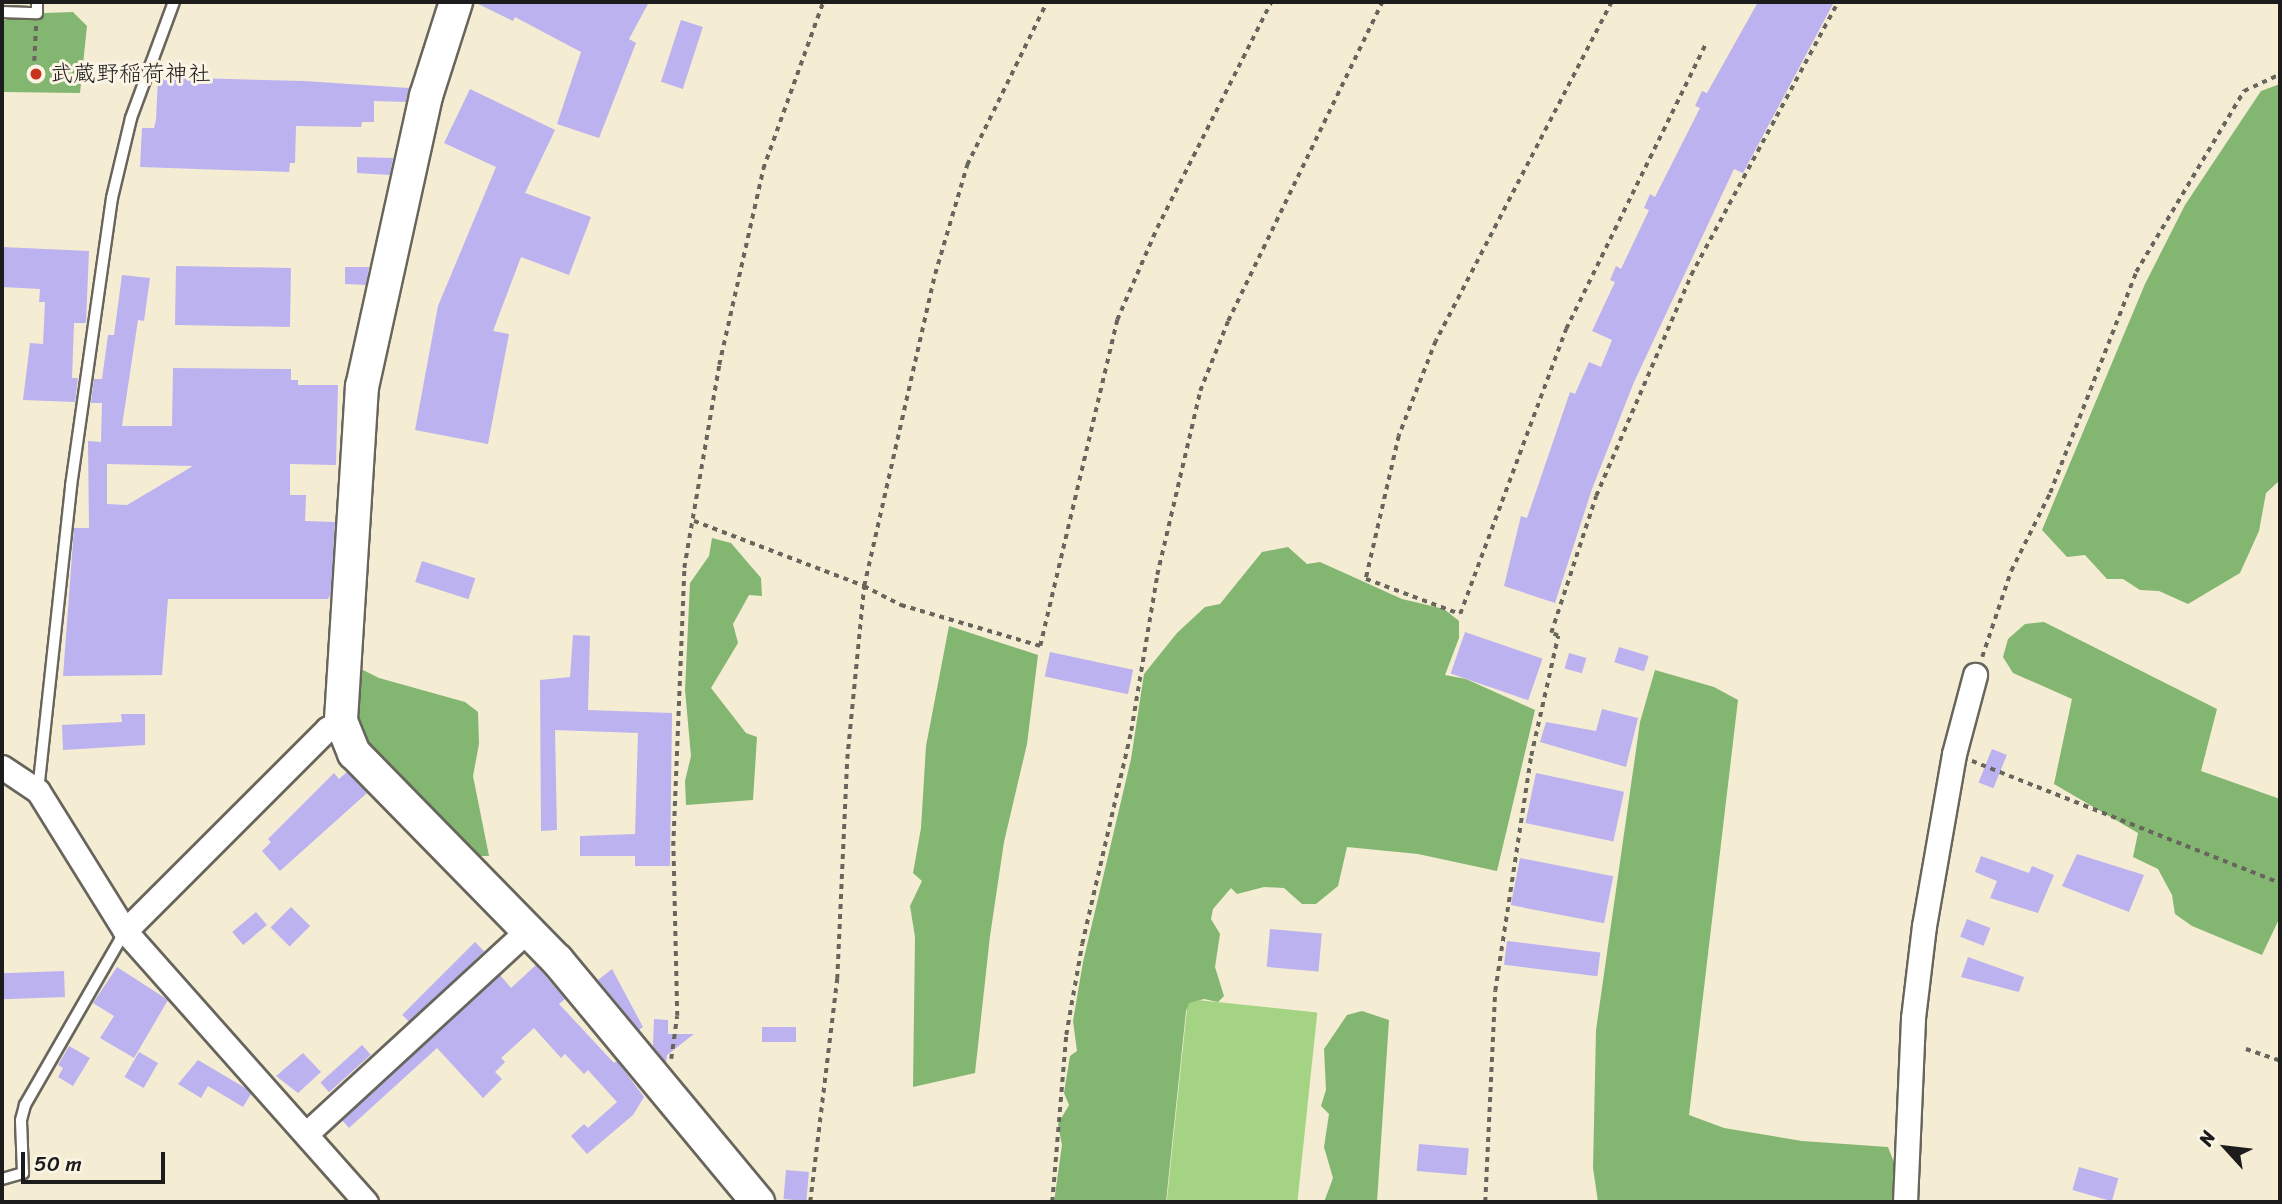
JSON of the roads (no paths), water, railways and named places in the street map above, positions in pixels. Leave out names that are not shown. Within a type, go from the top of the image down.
[{"type":"street","points":[[456,2],[426,96],[362,386],[341,721],[354,753],[528,930],[666,1089],[758,1202]]},
{"type":"street","points":[[1905,1202],[1913,1018],[1954,754],[1975,676]]},
{"type":"street","points":[[125,931],[327,729],[341,721]]},
{"type":"street","points":[[2,767],[38,791],[125,931],[366,1202]]},
{"type":"street","points":[[306,1134],[528,930]]},
{"type":"lane","points":[[38,791],[71,486],[113,198],[131,118],[174,2]]},
{"type":"lane","points":[[2,12],[37,7]]},
{"type":"lane","points":[[2,1179],[23,1172],[21,1121],[25,1105],[125,931]]},
{"type":"place","name":"武蔵野稲荷神社","points":[[36,74]]}]
